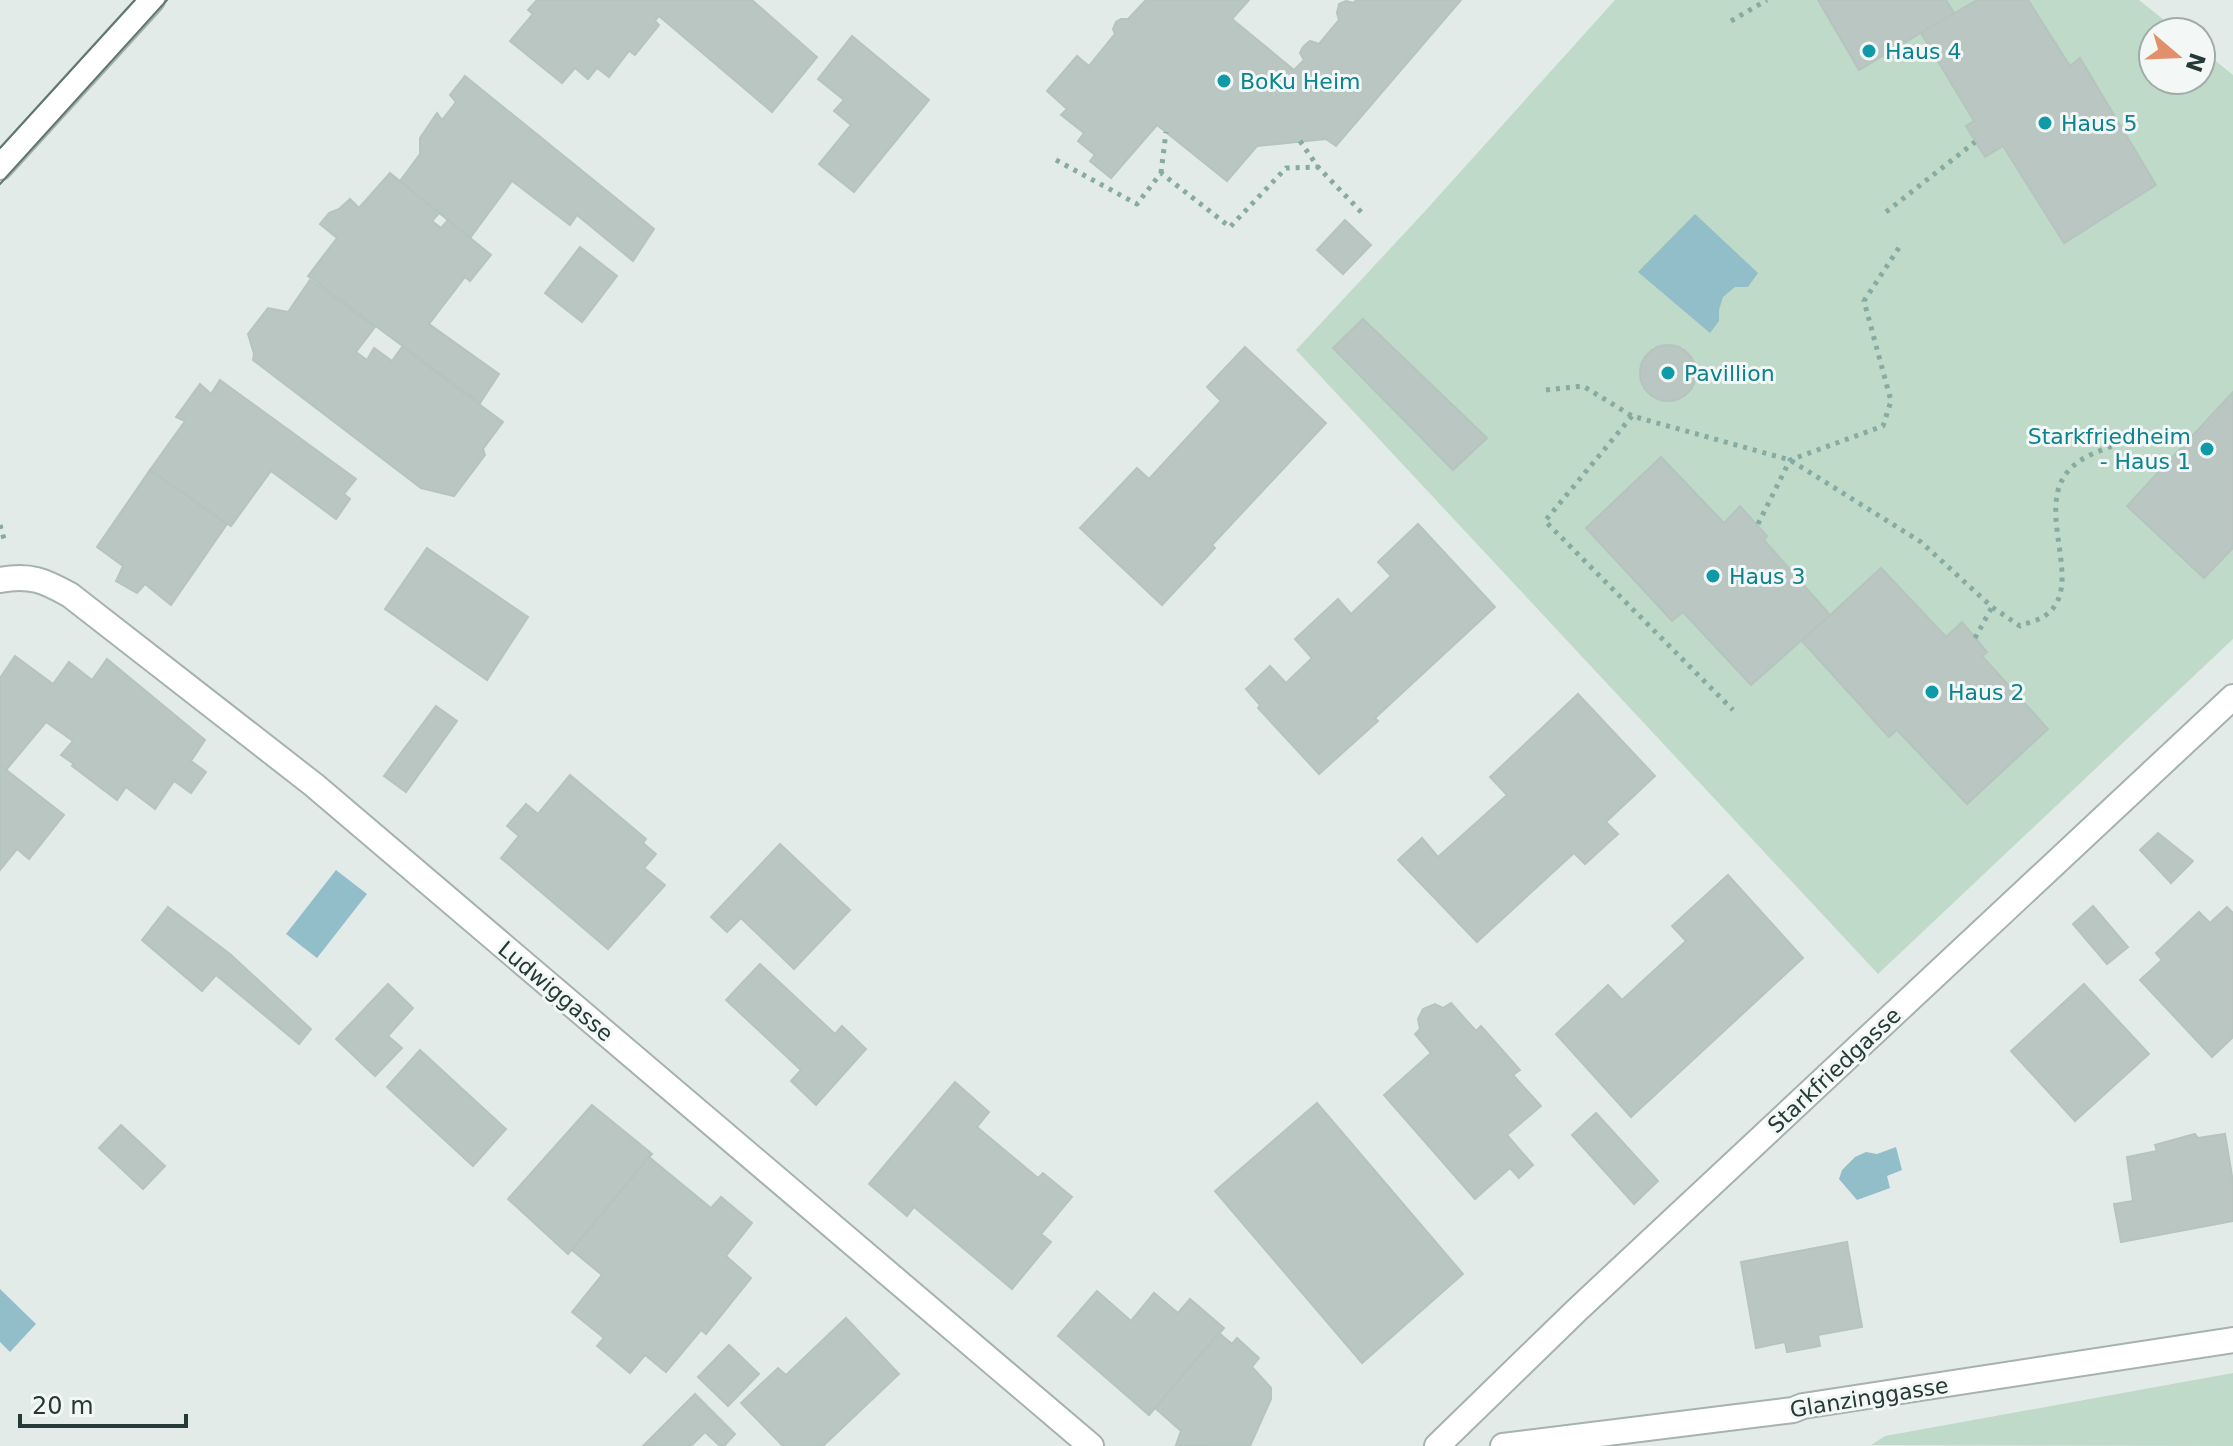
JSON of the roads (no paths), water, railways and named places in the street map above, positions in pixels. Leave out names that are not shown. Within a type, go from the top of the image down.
[{"type":"street","points":[[0,167],[152,0]]},
{"type":"street","name":"Ludwiggasse","points":[[0,580],[13,577],[44,580],[70,595],[314,785],[1091,1446]]},
{"type":"street","name":"Starkfriedgasse","points":[[1437,1446],[1577,1310],[2233,697]]},
{"type":"street","name":"Glanzinggasse","points":[[1503,1446],[1793,1410],[2233,1340]]},
{"type":"water","points":[[1695,214],[1758,273],[1748,287],[1735,287],[1723,297],[1719,321],[1710,333],[1638,272]]},
{"type":"water","points":[[336,870],[367,894],[317,958],[286,934]]},
{"type":"water","points":[[1896,1147],[1902,1170],[1887,1176],[1890,1188],[1857,1200],[1839,1179],[1842,1170],[1855,1157],[1866,1152],[1877,1154]]},
{"type":"water","points":[[0,1289],[36,1324],[10,1352],[0,1342]]},
{"type":"tram line","points":[[0,148],[135,0]]},
{"type":"tram line","points":[[0,184],[167,0]]},
{"type":"place","name":"Haus 4","points":[[1869,51]]},
{"type":"place","name":"BoKu Heim","points":[[1224,81]]},
{"type":"place","name":"Haus 5","points":[[2045,123]]},
{"type":"place","name":"Pavillion","points":[[1668,373]]},
{"type":"place","name":"Starkfriedheim - Haus 1","points":[[2207,449]]},
{"type":"place","name":"Haus 3","points":[[1713,576]]},
{"type":"place","name":"Haus 2","points":[[1932,692]]}]
